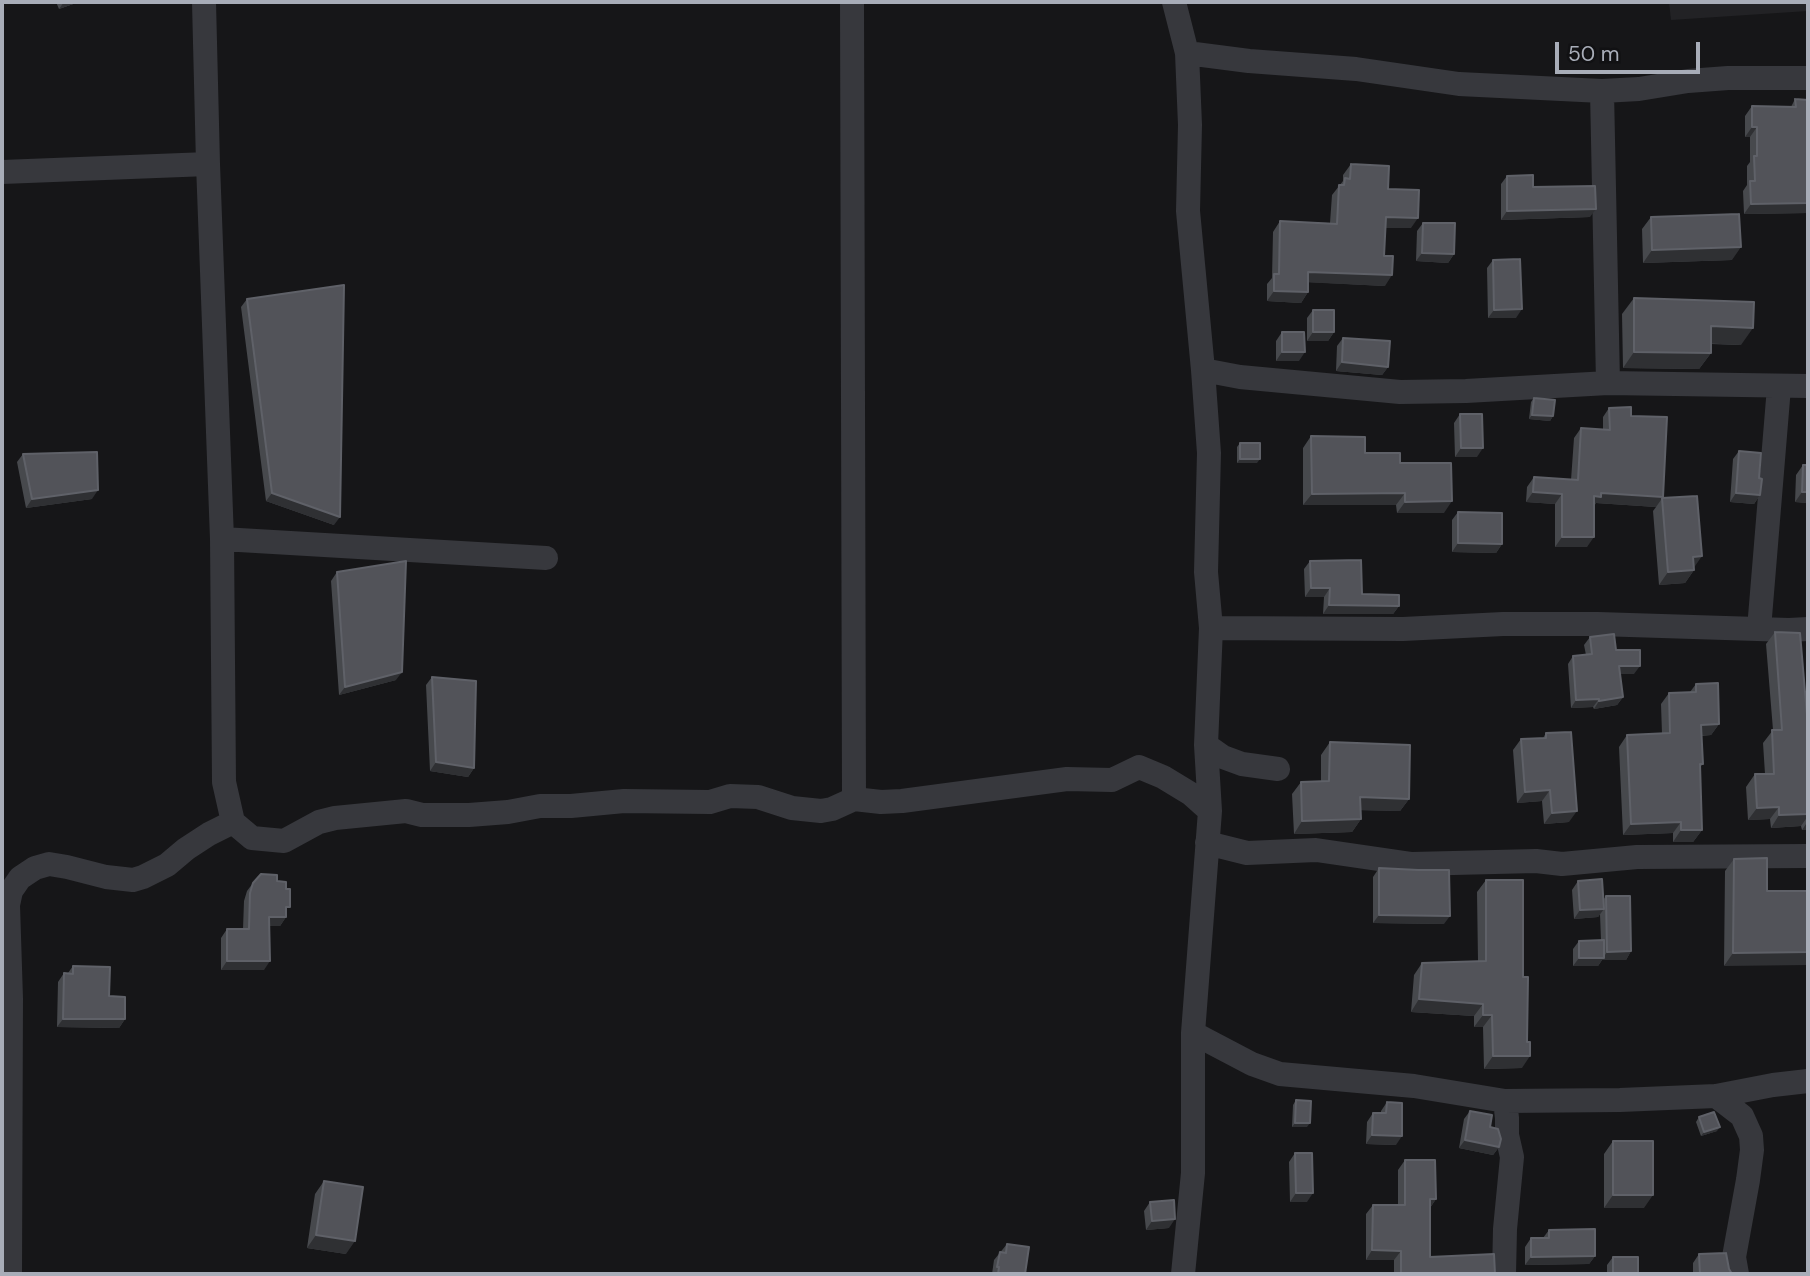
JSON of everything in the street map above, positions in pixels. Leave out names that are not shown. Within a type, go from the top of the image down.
[{"type":"street","points":[[204,2],[222,539],[225,782],[233,822],[252,838],[284,841],[327,820],[406,811],[422,815],[469,815],[540,806],[710,802],[730,796],[758,797],[792,808],[821,811],[854,799],[902,801],[1067,779],[1112,780],[1139,767],[1191,794],[1210,811]]},
{"type":"street","points":[[852,2],[854,799]]},
{"type":"street","points":[[1174,2],[1187,53],[1190,125],[1188,211],[1209,453],[1206,572],[1211,628],[1206,745],[1210,811],[1193,1033],[1193,1173],[1183,1274]]},
{"type":"street","points":[[1187,53],[1249,61],[1356,69],[1459,84],[1602,91],[1728,78],[1808,78]]},
{"type":"street","points":[[1602,91],[1608,383]]},
{"type":"street","points":[[2,172],[208,164]]},
{"type":"street","points":[[1203,370],[1240,377],[1400,392],[1608,383],[1808,386]]},
{"type":"street","points":[[1759,629],[1779,387]]},
{"type":"street","points":[[222,539],[546,558]]},
{"type":"street","points":[[1211,628],[1403,629],[1598,624],[1808,629]]},
{"type":"street","points":[[1206,745],[1223,757],[1242,764],[1278,769]]},
{"type":"street","points":[[10,1274],[11,999],[8,905],[11,891],[20,878],[34,868],[49,864],[106,877],[132,880],[143,877],[167,865],[209,834],[233,822]]},
{"type":"street","points":[[1207,843],[1247,853],[1315,850],[1412,864],[1536,861],[1562,864],[1637,856],[1808,856]]},
{"type":"street","points":[[1193,1033],[1252,1064],[1280,1074],[1414,1086],[1505,1101],[1716,1096],[1808,1081]]},
{"type":"street","points":[[1716,1096],[1742,1116],[1751,1136],[1748,1180],[1734,1257],[1737,1274]]},
{"type":"street","points":[[1504,1274],[1512,1157],[1507,1135],[1505,1101]]},
{"type":"shaded area","points":[[1669,2],[1808,2],[1808,11],[1671,20]]},
{"type":"building","points":[[1795,99],[1808,100],[1808,203],[1751,204],[1750,181],[1755,181],[1754,156],[1757,156],[1757,127],[1752,127],[1752,106],[1796,107]]},
{"type":"building","points":[[1351,164],[1389,166],[1388,189],[1419,190],[1418,218],[1386,217],[1384,256],[1393,256],[1392,275],[1308,272],[1308,292],[1274,291],[1274,274],[1279,274],[1280,221],[1337,224],[1339,185],[1344,185],[1345,178],[1350,179]]},
{"type":"building","points":[[1533,175],[1533,187],[1595,186],[1596,209],[1507,211],[1507,176]]},
{"type":"building","points":[[1739,214],[1741,247],[1652,250],[1651,217]]},
{"type":"building","points":[[1423,223],[1455,223],[1454,254],[1422,253]]},
{"type":"building","points":[[1520,259],[1522,309],[1494,310],[1493,260]]},
{"type":"building","points":[[344,285],[340,517],[272,493],[247,299]]},
{"type":"building","points":[[1634,298],[1754,302],[1753,328],[1711,326],[1711,353],[1634,352]]},
{"type":"building","points":[[1313,310],[1334,310],[1334,332],[1313,332]]},
{"type":"building","points":[[1282,332],[1304,332],[1305,352],[1282,352]]},
{"type":"building","points":[[1343,338],[1390,341],[1388,367],[1342,362]]},
{"type":"building","points":[[1534,398],[1555,400],[1553,416],[1532,415]]},
{"type":"building","points":[[1631,407],[1631,416],[1667,417],[1663,497],[1601,493],[1601,497],[1594,496],[1594,537],[1562,537],[1562,494],[1533,492],[1534,477],[1578,480],[1581,428],[1610,430],[1609,408]]},
{"type":"building","points":[[1460,414],[1482,414],[1483,448],[1461,448]]},
{"type":"building","points":[[1311,436],[1365,437],[1365,453],[1400,453],[1400,463],[1451,463],[1452,501],[1405,502],[1405,493],[1312,494]]},
{"type":"building","points":[[1240,443],[1260,443],[1260,459],[1240,459]]},
{"type":"building","points":[[1739,451],[1761,453],[1760,495],[1736,493]]},
{"type":"building","points":[[97,452],[98,490],[32,499],[23,454]]},
{"type":"building","points":[[1803,465],[1808,465],[1808,492],[1802,492]]},
{"type":"building","points":[[1697,496],[1702,556],[1693,557],[1694,570],[1668,572],[1662,498]]},
{"type":"building","points":[[1458,512],[1502,513],[1502,544],[1458,543]]},
{"type":"building","points":[[1361,560],[1362,594],[1399,595],[1399,606],[1329,605],[1330,588],[1311,588],[1310,561]]},
{"type":"building","points":[[406,561],[402,672],[345,687],[337,572]]},
{"type":"building","points":[[1775,632],[1800,633],[1808,727],[1808,814],[1779,815],[1779,807],[1757,808],[1755,774],[1774,774],[1772,730],[1782,730]]},
{"type":"building","points":[[1614,634],[1616,650],[1640,650],[1640,666],[1619,666],[1623,697],[1599,701],[1576,700],[1573,656],[1592,654],[1590,637]]},
{"type":"building","points":[[432,677],[476,681],[474,768],[436,762]]},
{"type":"building","points":[[1718,683],[1719,724],[1701,725],[1702,830],[1681,830],[1681,822],[1631,824],[1627,735],[1670,733],[1669,693],[1696,692],[1696,684]]},
{"type":"building","points":[[1571,732],[1577,811],[1552,813],[1550,790],[1525,792],[1521,739],[1546,738],[1546,733]]},
{"type":"building","points":[[1330,742],[1410,745],[1409,799],[1360,797],[1361,819],[1302,821],[1301,782],[1329,781]]},
{"type":"building","points":[[1767,858],[1767,891],[1808,891],[1808,952],[1733,953],[1734,859]]},
{"type":"building","points":[[1379,868],[1449,870],[1450,916],[1379,915]]},
{"type":"building","points":[[261,874],[277,875],[277,881],[286,882],[286,889],[290,889],[290,907],[286,907],[286,917],[269,917],[270,961],[227,961],[227,929],[249,929],[250,893],[253,883]]},
{"type":"building","points":[[1602,879],[1604,909],[1580,910],[1578,881]]},
{"type":"building","points":[[1486,880],[1523,880],[1523,977],[1528,977],[1527,1042],[1530,1042],[1530,1056],[1493,1056],[1492,1015],[1483,1015],[1483,1004],[1419,999],[1422,963],[1486,961]]},
{"type":"building","points":[[1606,896],[1630,896],[1631,951],[1607,952]]},
{"type":"building","points":[[1604,940],[1604,958],[1579,958],[1579,941]]},
{"type":"building","points":[[73,966],[110,967],[109,996],[125,997],[125,1019],[63,1019],[64,973],[73,974]]},
{"type":"building","points":[[1296,1100],[1311,1101],[1310,1123],[1295,1123]]},
{"type":"building","points":[[1387,1102],[1402,1103],[1402,1136],[1372,1135],[1373,1113],[1386,1113]]},
{"type":"building","points":[[1470,1111],[1492,1115],[1490,1127],[1498,1129],[1501,1139],[1499,1147],[1465,1140]]},
{"type":"building","points":[[1714,1112],[1720,1127],[1704,1132],[1699,1117]]},
{"type":"building","points":[[1613,1141],[1653,1141],[1653,1195],[1613,1195]]},
{"type":"building","points":[[1295,1153],[1312,1153],[1313,1193],[1296,1193]]},
{"type":"building","points":[[1405,1160],[1435,1160],[1436,1199],[1430,1199],[1430,1257],[1494,1254],[1495,1274],[1401,1274],[1401,1251],[1372,1250],[1373,1205],[1405,1205]]},
{"type":"building","points":[[324,1181],[363,1187],[355,1241],[316,1235]]},
{"type":"building","points":[[1174,1200],[1175,1219],[1152,1221],[1150,1202]]},
{"type":"building","points":[[1595,1229],[1595,1256],[1531,1257],[1531,1238],[1549,1238],[1549,1230]]},
{"type":"building","points":[[1007,1244],[1029,1247],[1025,1274],[998,1274],[1000,1252],[1006,1253]]},
{"type":"building","points":[[1726,1253],[1732,1274],[1700,1274],[1699,1254]]},
{"type":"building","points":[[1613,1257],[1638,1257],[1638,1274],[1613,1274]]}]
